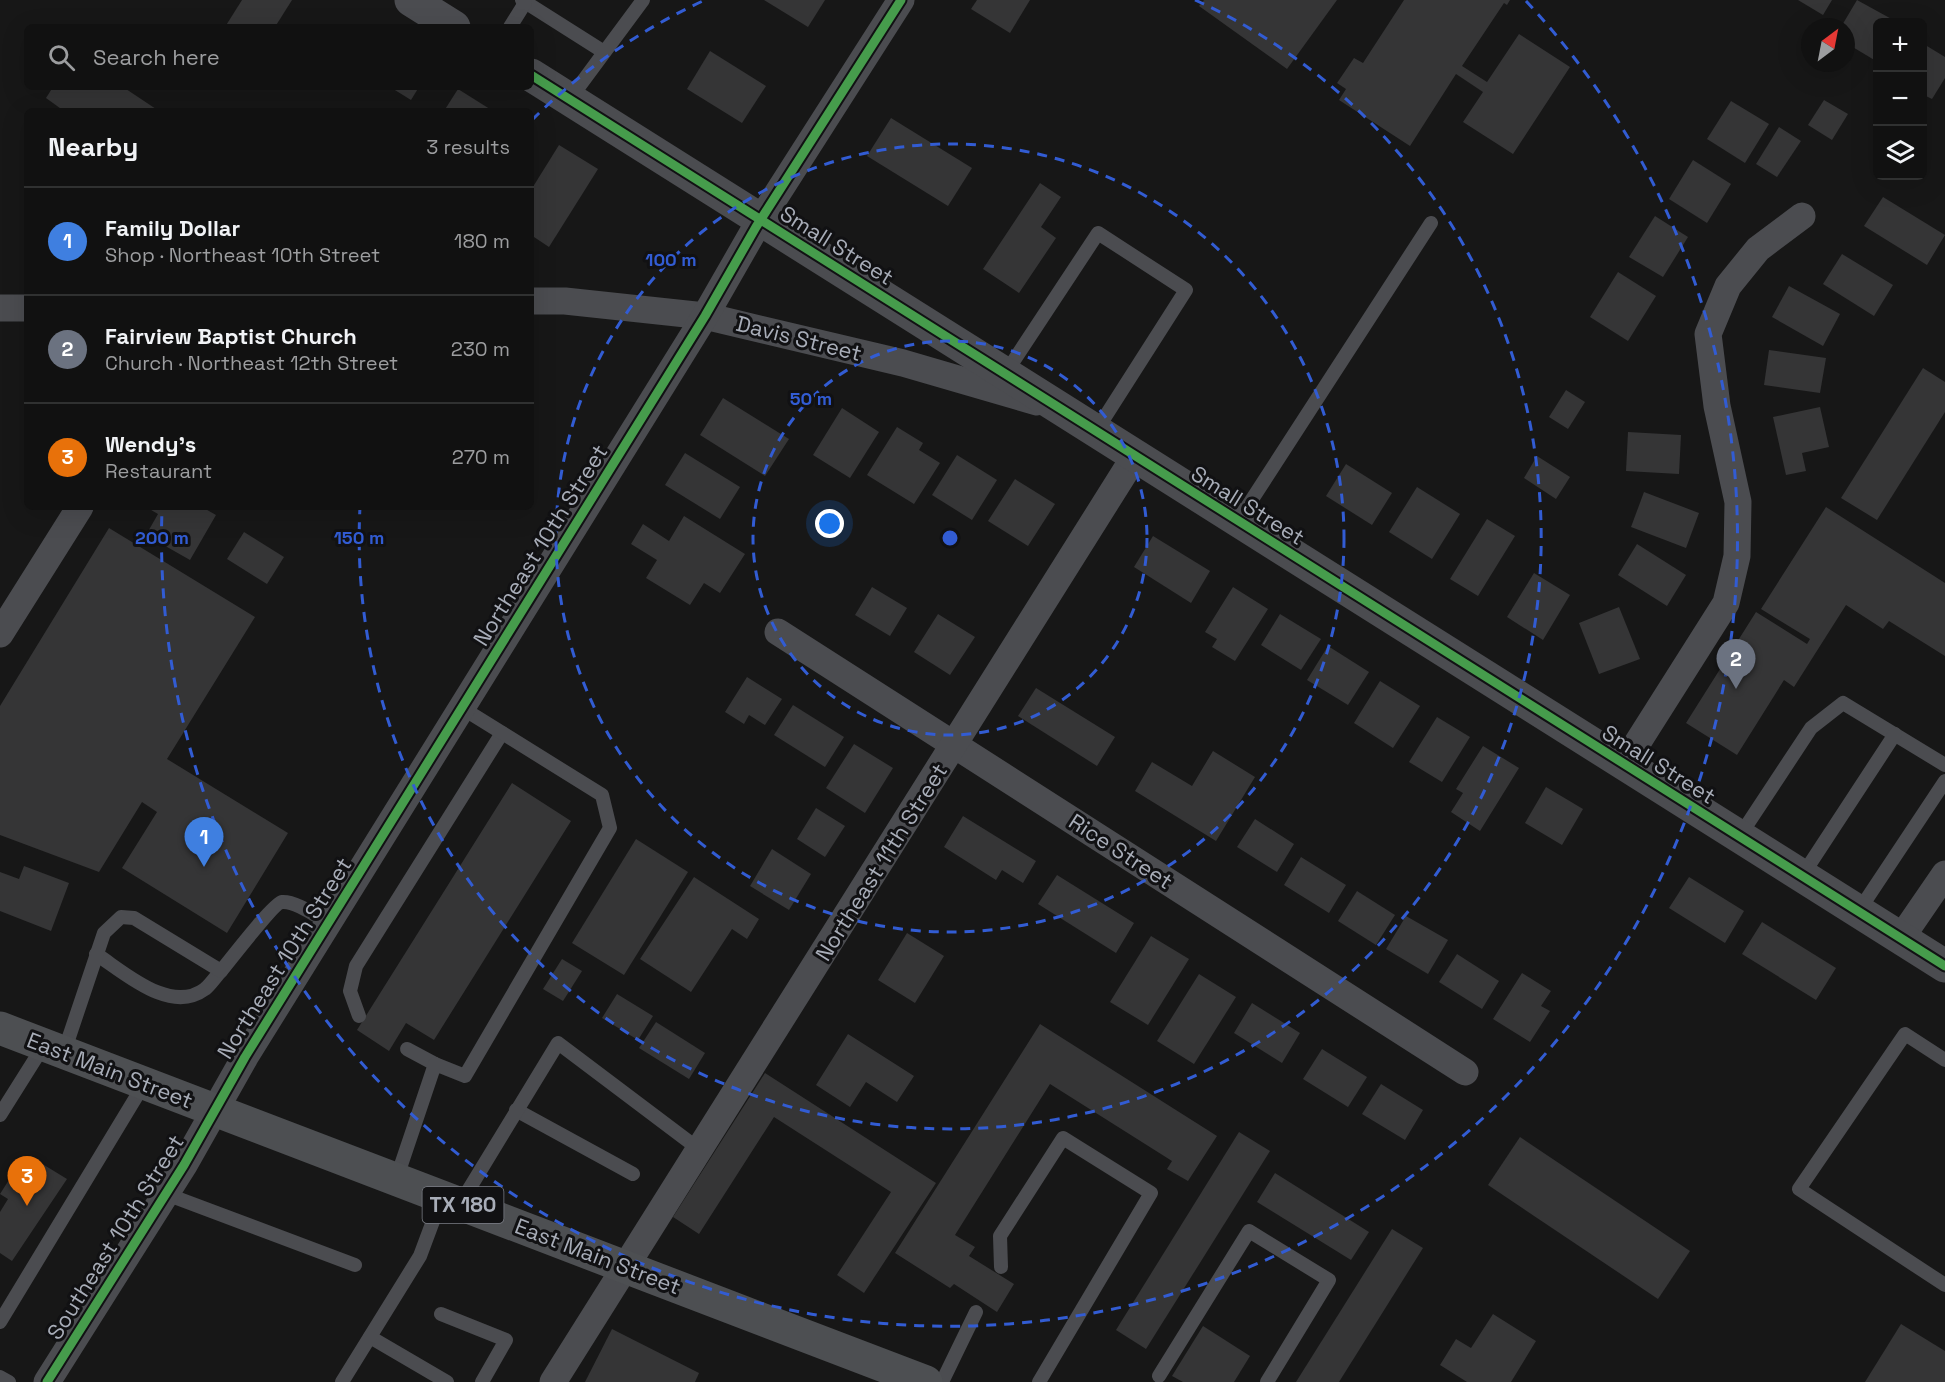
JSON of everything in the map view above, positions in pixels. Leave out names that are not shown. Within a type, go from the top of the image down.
[{"type":"main road","name":"East Main Street","points":[[0,1028],[627,1267],[892,1376],[926,1382]]},
{"type":"street","points":[[411,0],[449,24]]},
{"type":"street","name":"Northeast 10th Street","points":[[215,1111],[328,923],[705,316],[760,220],[901,0]]},
{"type":"street","name":"Small Street","points":[[534,77],[1945,966]]},
{"type":"street","points":[[1624,764],[1726,603],[1737,556],[1738,502],[1717,406],[1708,334],[1728,286],[1758,249],[1802,216]]},
{"type":"street","name":"Davis Street","points":[[534,302],[565,301],[705,316],[903,363],[1062,410]]},
{"type":"street","points":[[0,308],[24,308]]},
{"type":"street","name":"Northeast 11th Street","points":[[553,1382],[1135,456]]},
{"type":"street","points":[[0,634],[78,510]]},
{"type":"street","name":"Rice Street","points":[[778,632],[1465,1072]]},
{"type":"street","points":[[1901,939],[1945,873]]},
{"type":"street","name":"Southeast 10th Street","points":[[47,1382],[166,1194],[215,1111]]},
{"type":"lane","points":[[569,100],[644,0]]},
{"type":"lane","points":[[512,24],[523,2],[604,52]]},
{"type":"lane","points":[[1238,521],[1431,223]]},
{"type":"lane","points":[[1005,374],[1098,233],[1186,290],[1096,431]]},
{"type":"lane","points":[[1739,837],[1811,728],[1843,703],[1945,765]]},
{"type":"lane","points":[[407,1049],[465,1076],[610,828],[602,795],[462,708]]},
{"type":"lane","points":[[359,1016],[350,991],[356,966],[502,733]]},
{"type":"lane","points":[[1802,876],[1895,735]]},
{"type":"lane","points":[[1858,912],[1945,781]]},
{"type":"lane","points":[[96,954],[163,995],[192,995],[205,989],[250,938],[272,908],[280,902],[290,903],[328,923]]},
{"type":"lane","points":[[0,1115],[54,1049],[110,925],[121,917],[128,917],[221,971]]},
{"type":"lane","points":[[1945,1060],[1905,1034],[1799,1189],[1945,1286]]},
{"type":"lane","points":[[342,1382],[420,1256],[451,1201],[516,1110],[558,1043],[700,1150]]},
{"type":"lane","points":[[396,1180],[435,1064]]},
{"type":"lane","points":[[0,1322],[144,1084]]},
{"type":"lane","points":[[516,1110],[633,1173]]},
{"type":"lane","points":[[1001,1267],[1000,1236],[1062,1138],[1151,1193],[1039,1382]]},
{"type":"lane","points":[[166,1194],[355,1265]]},
{"type":"lane","points":[[1159,1376],[1249,1231],[1329,1280],[1267,1382]]},
{"type":"lane","points":[[942,1382],[976,1312]]},
{"type":"lane","points":[[441,1314],[506,1340],[482,1382]]},
{"type":"lane","points":[[370,1337],[447,1382]]},
{"type":"lane","points":[[0,1377],[9,1382]]},
{"type":"building","points":[[242,0],[292,0],[277,24],[227,24]]},
{"type":"building","points":[[764,0],[825,0],[808,27]]},
{"type":"building","points":[[977,0],[1030,0],[1010,33],[971,9]]},
{"type":"building","points":[[1204,0],[1337,0],[1287,69],[1199,6]]},
{"type":"building","points":[[1404,0],[1510,0],[1507,5],[1504,3],[1462,66],[1487,82],[1519,34],[1570,67],[1513,154],[1463,122],[1483,92],[1456,74],[1410,146],[1339,100],[1346,89],[1337,83],[1354,58],[1363,63]]},
{"type":"building","points":[[1798,0],[1832,0],[1823,15]]},
{"type":"building","points":[[1857,0],[1890,18],[1873,18],[1873,59],[1855,48],[1855,18],[1846,18]]},
{"type":"building","points":[[1927,46],[1945,57],[1945,78],[1932,99],[1927,96]]},
{"type":"building","points":[[710,51],[766,86],[742,123],[687,89]]},
{"type":"building","points":[[51,90],[128,90],[154,108],[60,108],[46,98]]},
{"type":"building","points":[[395,90],[417,90],[411,100]]},
{"type":"building","points":[[460,90],[488,108],[446,108]]},
{"type":"building","points":[[1824,100],[1848,114],[1832,140],[1808,125]]},
{"type":"building","points":[[1731,101],[1769,124],[1745,163],[1707,139]]},
{"type":"building","points":[[891,118],[972,168],[948,206],[867,156]]},
{"type":"building","points":[[1779,127],[1801,141],[1777,177],[1756,164]]},
{"type":"building","points":[[559,145],[598,169],[549,247],[534,237],[534,185]]},
{"type":"building","points":[[1693,160],[1731,184],[1707,223],[1669,199]]},
{"type":"building","points":[[1040,183],[1061,197],[1041,227],[1056,238],[1019,293],[983,269]]},
{"type":"building","points":[[1883,197],[1945,235],[1927,265],[1864,226]]},
{"type":"building","points":[[1655,216],[1688,237],[1663,277],[1629,257]]},
{"type":"building","points":[[1842,254],[1893,285],[1874,316],[1823,284]]},
{"type":"building","points":[[1618,272],[1656,296],[1628,341],[1590,317]]},
{"type":"building","points":[[1789,286],[1840,314],[1823,346],[1772,317]]},
{"type":"building","points":[[1769,350],[1826,358],[1820,393],[1764,385]]},
{"type":"building","points":[[1923,368],[1945,382],[1945,412],[1877,520],[1841,498]]},
{"type":"building","points":[[1566,390],[1585,402],[1568,429],[1549,417]]},
{"type":"building","points":[[723,398],[789,439],[765,476],[700,435]]},
{"type":"building","points":[[1820,407],[1829,447],[1802,453],[1806,471],[1786,475],[1773,417]]},
{"type":"building","points":[[842,408],[879,432],[850,478],[813,455]]},
{"type":"building","points":[[897,427],[923,443],[919,450],[940,463],[914,504],[867,475]]},
{"type":"building","points":[[1628,432],[1681,435],[1679,474],[1626,471]]},
{"type":"building","points":[[685,453],[740,487],[720,519],[665,485]]},
{"type":"building","points":[[957,455],[997,480],[972,520],[932,495]]},
{"type":"building","points":[[1537,456],[1570,477],[1556,499],[1524,478]]},
{"type":"building","points":[[1346,464],[1392,493],[1372,525],[1326,496]]},
{"type":"building","points":[[1015,479],[1055,504],[1028,546],[988,521]]},
{"type":"building","points":[[1417,487],[1460,514],[1432,559],[1389,532]]},
{"type":"building","points":[[1644,492],[1699,513],[1686,548],[1631,527]]},
{"type":"building","points":[[1826,507],[1945,583],[1945,656],[1889,621],[1883,629],[1846,605],[1794,687],[1784,680],[1737,755],[1686,723],[1756,612],[1807,644],[1810,639],[1761,609]]},
{"type":"building","points":[[151,510],[207,510],[216,515],[190,560],[146,535],[158,514]]},
{"type":"building","points":[[684,516],[745,554],[720,593],[704,583],[690,605],[646,578],[657,560],[631,544],[643,524],[669,541]]},
{"type":"building","points":[[1487,519],[1515,536],[1478,596],[1450,579]]},
{"type":"building","points":[[109,528],[255,617],[167,759],[288,833],[227,933],[122,868],[157,812],[142,802],[99,872],[0,835],[0,706]]},
{"type":"building","points":[[244,532],[284,557],[267,584],[227,559]]},
{"type":"building","points":[[1153,536],[1210,571],[1191,603],[1134,567]]},
{"type":"building","points":[[1637,544],[1686,575],[1667,606],[1618,575]]},
{"type":"building","points":[[1534,573],[1570,595],[1543,640],[1507,617]]},
{"type":"building","points":[[872,587],[907,608],[890,636],[855,615]]},
{"type":"building","points":[[1233,587],[1268,609],[1235,661],[1212,647],[1217,639],[1205,632]]},
{"type":"building","points":[[1619,607],[1640,659],[1599,674],[1579,623]]},
{"type":"building","points":[[938,614],[975,637],[950,675],[914,652]]},
{"type":"building","points":[[1280,614],[1321,639],[1301,670],[1261,645]]},
{"type":"building","points":[[1328,646],[1369,672],[1348,705],[1307,680]]},
{"type":"building","points":[[747,677],[782,699],[765,725],[749,715],[744,724],[725,712]]},
{"type":"building","points":[[1380,681],[1420,706],[1393,748],[1354,723]]},
{"type":"building","points":[[1036,688],[1115,737],[1097,766],[1018,716]]},
{"type":"building","points":[[793,705],[844,737],[825,767],[774,735]]},
{"type":"building","points":[[1437,717],[1470,737],[1442,782],[1409,762]]},
{"type":"building","points":[[854,744],[893,768],[865,813],[826,788]]},
{"type":"building","points":[[1483,746],[1519,768],[1480,831],[1451,812],[1463,793],[1456,789]]},
{"type":"building","points":[[1213,751],[1255,777],[1216,841],[1135,791],[1152,762],[1192,786]]},
{"type":"building","points":[[512,783],[571,821],[434,1040],[406,1023],[389,1051],[357,1030]]},
{"type":"building","points":[[1546,787],[1583,809],[1562,845],[1525,823]]},
{"type":"building","points":[[816,808],[845,826],[825,857],[797,839]]},
{"type":"building","points":[[963,816],[1036,861],[1023,883],[1002,870],[996,880],[944,847]]},
{"type":"building","points":[[1255,819],[1294,844],[1277,872],[1237,847]]},
{"type":"building","points":[[636,839],[688,872],[624,975],[572,943]]},
{"type":"building","points":[[772,849],[811,874],[789,910],[750,886]]},
{"type":"building","points":[[1301,857],[1346,885],[1329,913],[1284,885]]},
{"type":"building","points":[[24,866],[69,883],[51,931],[0,911],[0,872],[19,879]]},
{"type":"building","points":[[1057,875],[1134,923],[1116,953],[1038,904]]},
{"type":"building","points":[[694,877],[759,919],[747,939],[732,929],[691,992],[640,959]]},
{"type":"building","points":[[1689,877],[1744,911],[1725,943],[1669,908]]},
{"type":"building","points":[[1357,891],[1395,915],[1376,945],[1338,921]]},
{"type":"building","points":[[1406,916],[1448,940],[1428,974],[1386,949]]},
{"type":"building","points":[[1762,922],[1836,968],[1816,1000],[1742,954]]},
{"type":"building","points":[[907,933],[944,956],[915,1003],[878,980]]},
{"type":"building","points":[[1151,936],[1189,959],[1148,1025],[1110,1002]]},
{"type":"building","points":[[1457,954],[1499,981],[1482,1009],[1439,982]]},
{"type":"building","points":[[562,959],[582,971],[563,1001],[543,989]]},
{"type":"building","points":[[1522,973],[1551,991],[1541,1006],[1550,1011],[1530,1042],[1493,1019]]},
{"type":"building","points":[[1199,974],[1236,997],[1194,1064],[1157,1041]]},
{"type":"building","points":[[617,994],[653,1016],[638,1040],[602,1018]]},
{"type":"building","points":[[1252,1003],[1300,1033],[1282,1063],[1234,1033]]},
{"type":"building","points":[[656,1022],[705,1053],[689,1079],[639,1048]]},
{"type":"building","points":[[1040,1024],[1217,1136],[1188,1181],[1167,1169],[1172,1161],[1050,1084],[955,1235],[975,1247],[969,1256],[1014,1284],[997,1312],[954,1284],[950,1288],[895,1253]]},
{"type":"building","points":[[848,1034],[914,1076],[897,1102],[866,1082],[850,1107],[816,1085]]},
{"type":"building","points":[[1322,1049],[1367,1077],[1348,1107],[1303,1079]]},
{"type":"building","points":[[765,1073],[936,1183],[864,1293],[837,1275],[891,1192],[774,1117],[699,1234],[673,1217]]},
{"type":"building","points":[[1381,1084],[1423,1110],[1405,1140],[1362,1114]]},
{"type":"building","points":[[1239,1132],[1270,1151],[1146,1349],[1116,1330]]},
{"type":"building","points":[[1520,1137],[1690,1251],[1658,1299],[1488,1185]]},
{"type":"building","points":[[31,1157],[67,1179],[12,1261],[0,1253],[0,1212],[8,1199],[0,1194],[14,1172],[19,1175]]},
{"type":"building","points":[[1275,1173],[1369,1232],[1351,1260],[1257,1202]]},
{"type":"building","points":[[1392,1229],[1423,1248],[1339,1382],[1296,1382]]},
{"type":"building","points":[[1493,1314],[1536,1341],[1511,1382],[1467,1382],[1440,1365],[1456,1339],[1471,1348]]},
{"type":"building","points":[[1901,1324],[1945,1351],[1945,1382],[1865,1382]]},
{"type":"building","points":[[1203,1326],[1250,1356],[1234,1382],[1183,1382],[1172,1376]]},
{"type":"building","points":[[612,1329],[699,1373],[695,1382],[585,1382]]},
{"type":"cycle path","points":[[47,1382],[184,1165],[245,1057],[705,316],[756,227],[901,0]]},
{"type":"cycle path","points":[[534,77],[1945,966]]},
{"type":"place","name":"Fairview Baptist Church","points":[[1736,689]]},
{"type":"place","name":"Family Dollar","points":[[204,867]]},
{"type":"place","name":"Wendy's","points":[[27,1206]]}]
